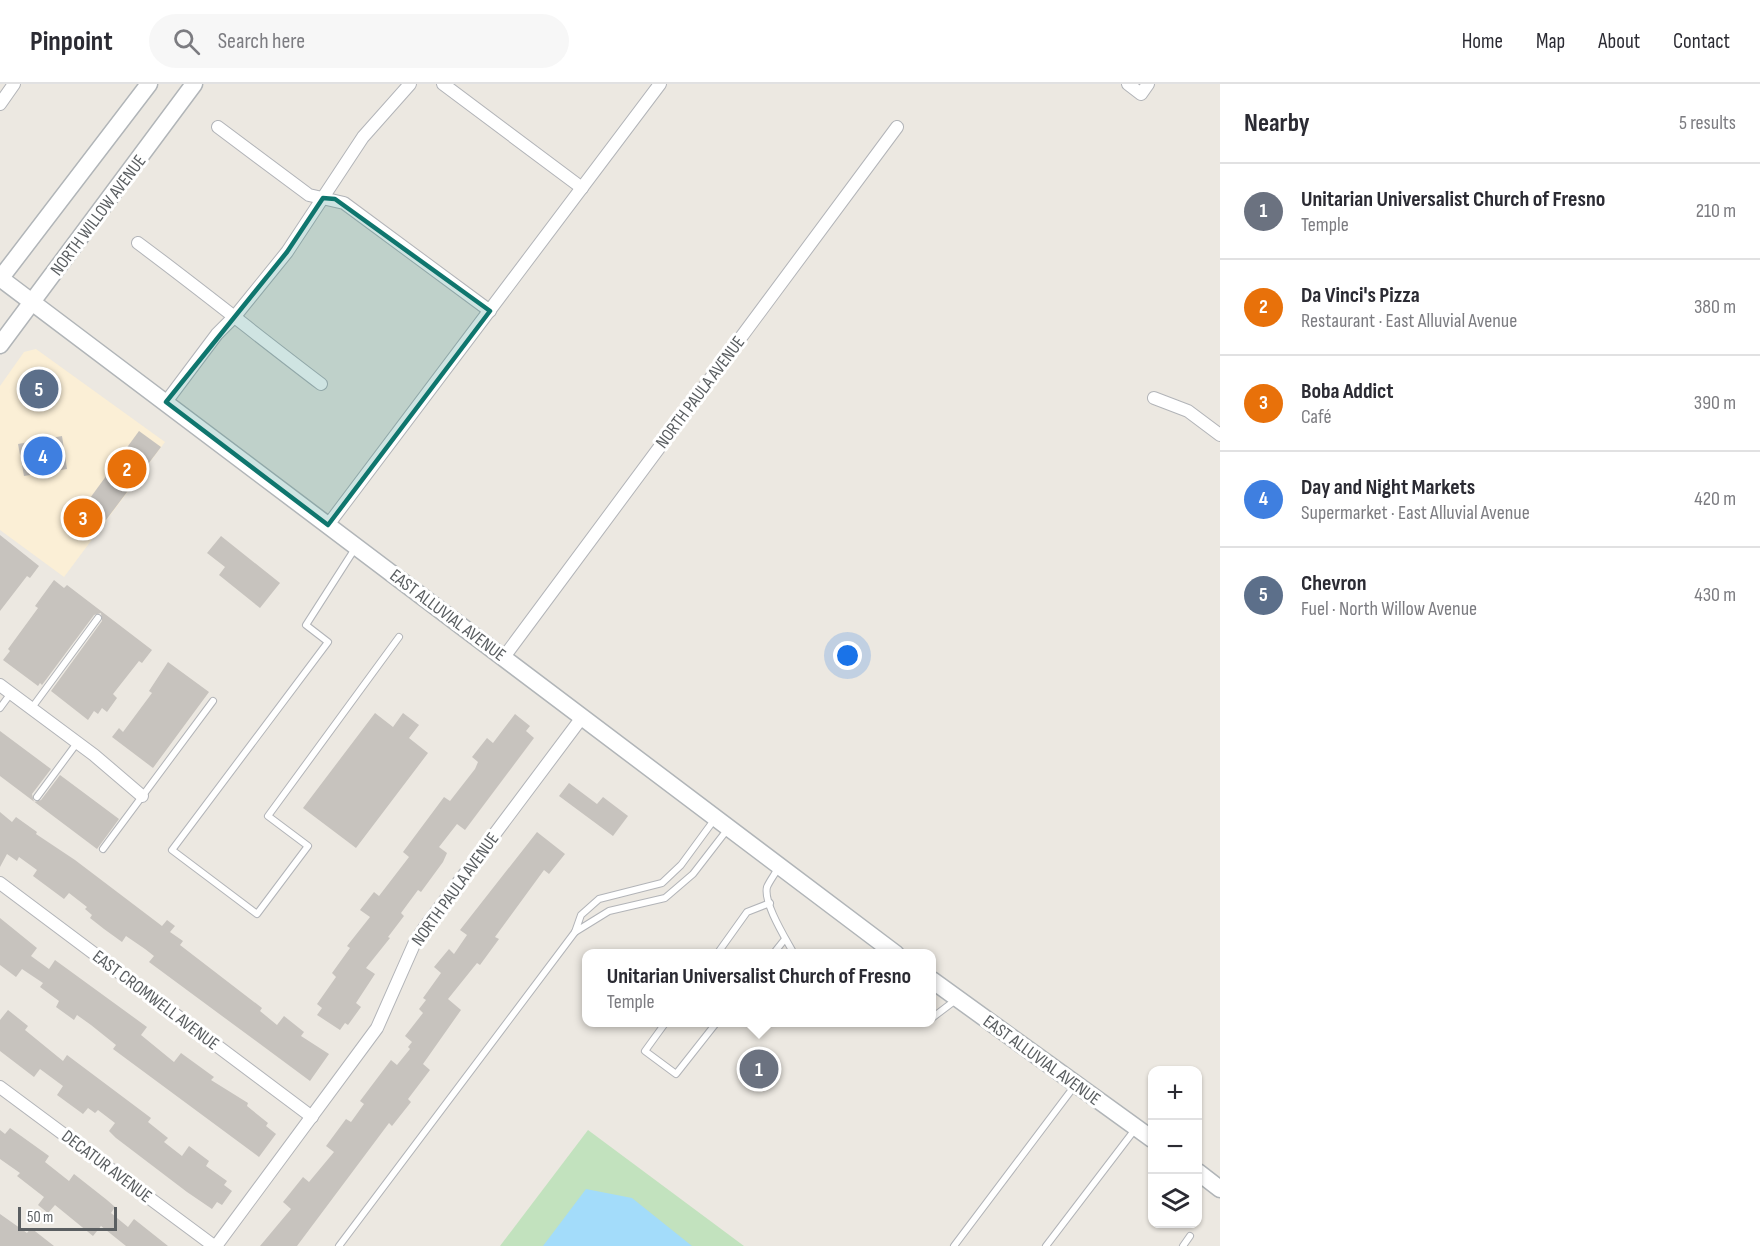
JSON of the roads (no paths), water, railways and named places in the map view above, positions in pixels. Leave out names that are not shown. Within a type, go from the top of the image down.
[{"type":"street","points":[[0,104],[14,84]]},
{"type":"street","points":[[0,278],[149,84]]},
{"type":"street","name":"NORTH WILLOW AVENUE","points":[[0,345],[194,84]]},
{"type":"street","points":[[166,402],[217,334],[235,317],[287,252],[363,137],[410,84]]},
{"type":"street","points":[[443,84],[582,188]]},
{"type":"street","points":[[328,525],[660,84]]},
{"type":"street","points":[[1128,84],[1141,94],[1148,84]]},
{"type":"street","points":[[218,127],[309,195],[344,203],[490,311]]},
{"type":"street","name":"NORTH PAULA AVENUE","points":[[504,657],[897,128]]},
{"type":"street","points":[[138,243],[321,384]]},
{"type":"street","name":"EAST ALLUVIAL AVENUE","points":[[0,278],[889,949]]},
{"type":"street","points":[[1154,398],[1188,411],[1220,435]]},
{"type":"street","points":[[0,685],[142,796]]},
{"type":"street","name":"NORTH PAULA AVENUE","points":[[215,1246],[376,1028],[420,934],[583,716]]},
{"type":"street","name":"EAST CROMWELL AVENUE","points":[[0,883],[312,1117]]},
{"type":"street","name":"EAST ALLUVIAL AVENUE","points":[[936,983],[1148,1136]]},
{"type":"street","name":"DECATUR AVENUE","points":[[0,1087],[215,1246]]},
{"type":"street","points":[[1200,1174],[1220,1189]]},
{"type":"lane","points":[[357,546],[306,626],[328,642],[172,850],[257,914],[308,846],[268,816],[399,637]]},
{"type":"lane","points":[[31,709],[98,618]]},
{"type":"lane","points":[[0,708],[11,693]]},
{"type":"lane","points":[[104,849],[213,701]]},
{"type":"lane","points":[[37,797],[77,743]]},
{"type":"lane","points":[[575,932],[609,912],[665,898],[693,874],[723,822]]},
{"type":"lane","points":[[339,1246],[575,932],[581,915],[599,899],[662,883],[723,822]]},
{"type":"lane","points":[[780,866],[767,888],[770,903],[791,949]]},
{"type":"lane","points":[[721,949],[747,912],[770,903]]},
{"type":"lane","points":[[777,949],[786,939]]},
{"type":"lane","points":[[936,1015],[957,999]]},
{"type":"lane","points":[[663,1027],[645,1051],[676,1074],[714,1027]]},
{"type":"lane","points":[[954,1246],[1076,1084]]},
{"type":"lane","points":[[1046,1246],[1136,1128]]},
{"type":"lane","points":[[1183,1246],[1190,1236]]},
{"type":"water","points":[[586,1189],[632,1198],[692,1246],[543,1246]]},
{"type":"place","name":"Chevron","points":[[39,389]]},
{"type":"place","name":"Day and Night Markets","points":[[43,456]]},
{"type":"place","name":"Da Vinci's Pizza","points":[[127,469]]},
{"type":"place","name":"Boba Addict","points":[[83,518]]},
{"type":"place","name":"Unitarian Universalist Church of Fresno","points":[[759,1069]]}]
